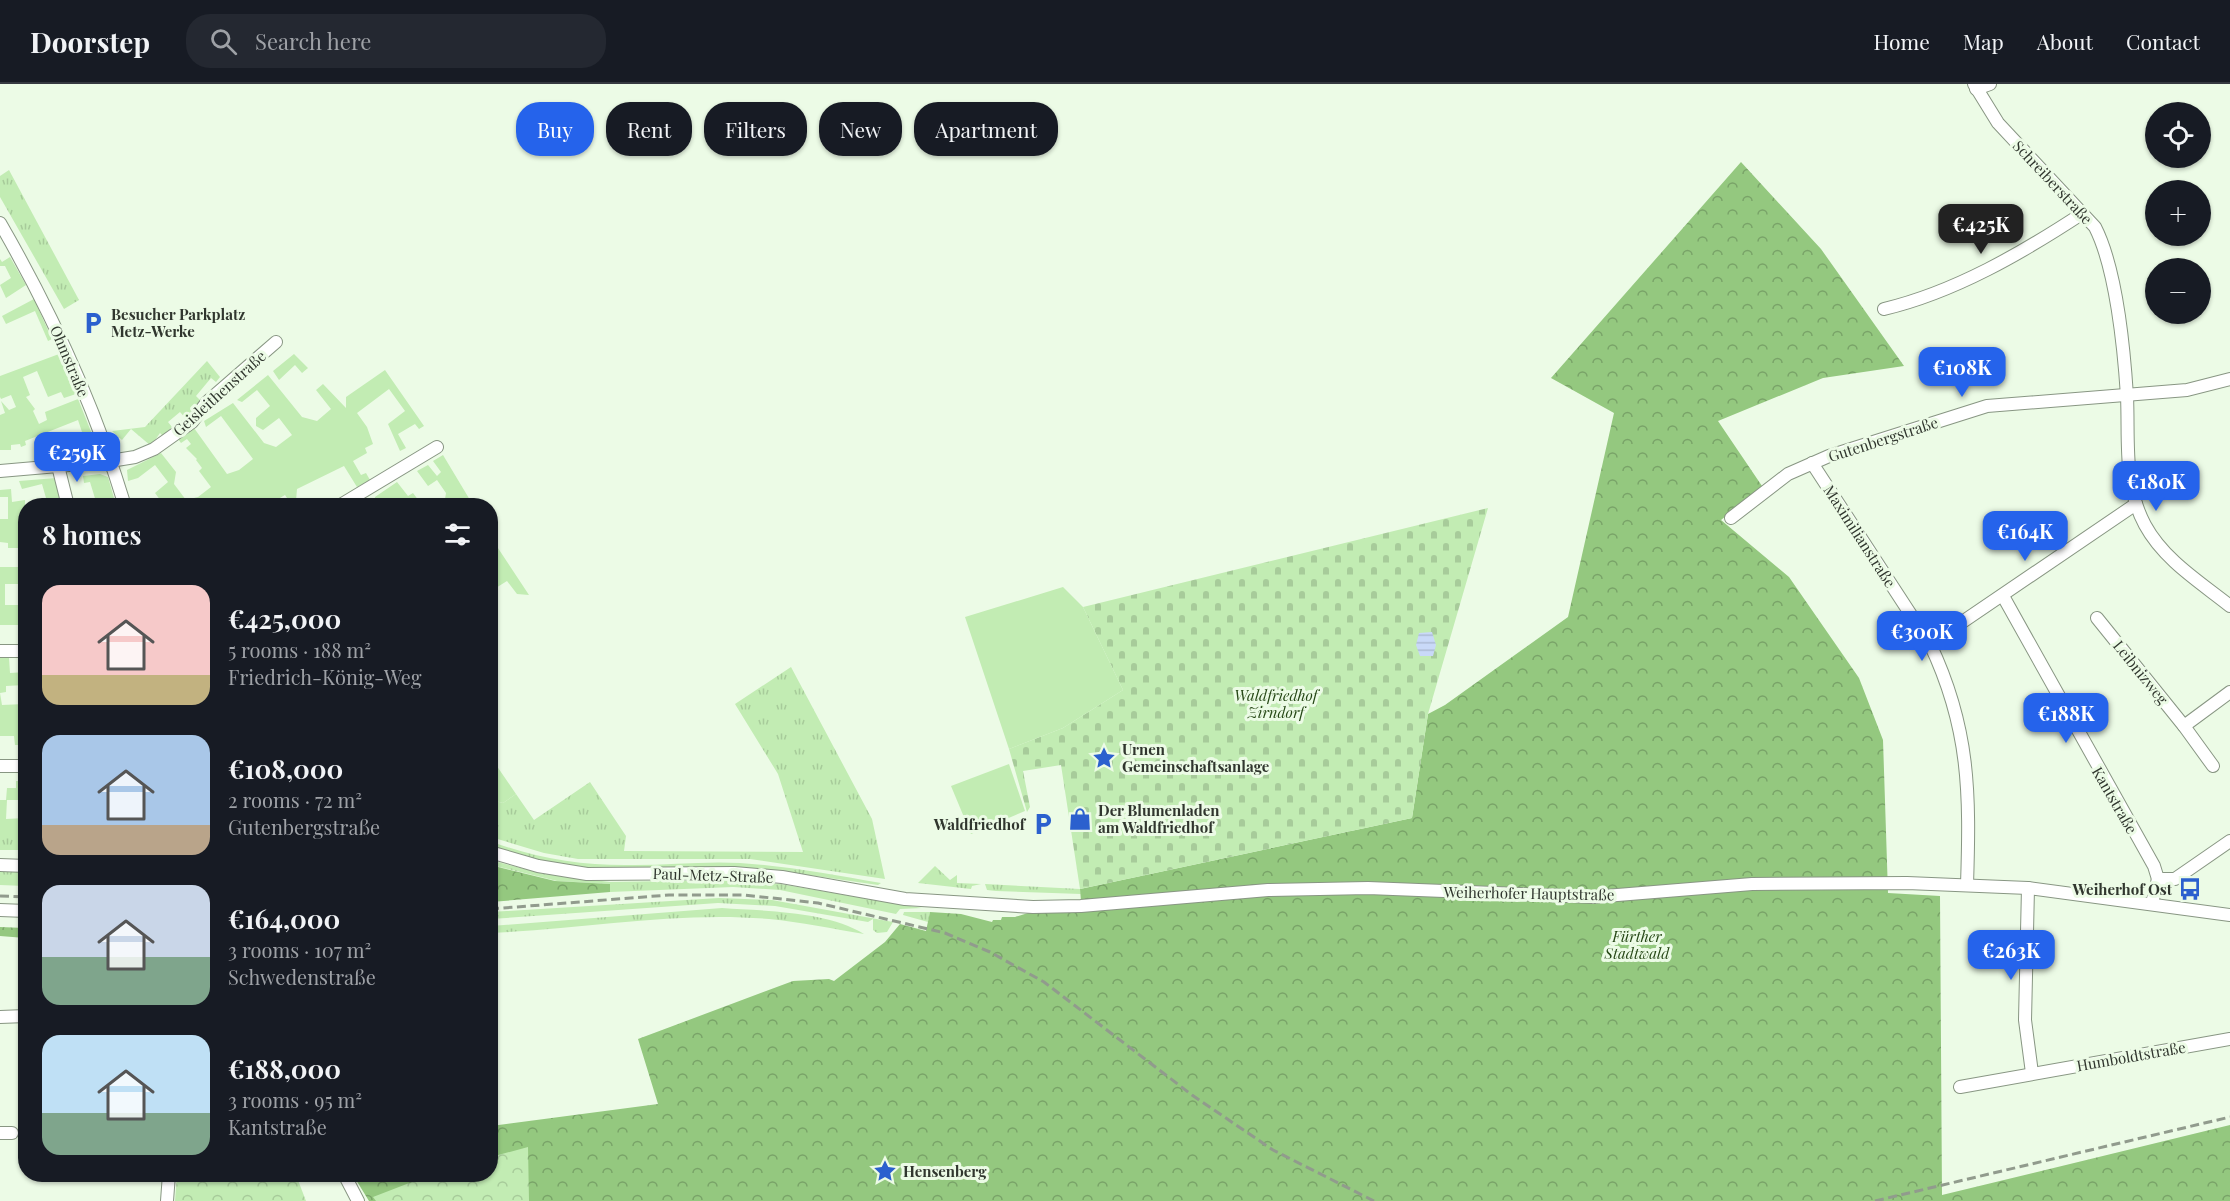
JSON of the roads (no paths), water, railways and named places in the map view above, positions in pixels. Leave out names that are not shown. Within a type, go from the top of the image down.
[{"type":"street","points":[[1975,86],[1990,84]]},
{"type":"street","name":"Schreiberstraße","points":[[1975,86],[1998,123],[2095,227],[2108,255],[2127,396],[2126,459],[2136,504],[2145,525],[2158,545],[2176,564],[2230,606]]},
{"type":"street","points":[[1884,309],[1915,302],[1986,270],[2046,237],[2083,213]]},
{"type":"street","name":"Ohmstraße","points":[[0,223],[47,308],[111,460],[123,498]]},
{"type":"street","name":"Geisleithenstraße","points":[[0,471],[135,457],[154,449],[192,422],[207,402],[276,342]]},
{"type":"street","name":"Gutenbergstraße","points":[[1731,518],[1788,474],[1996,403],[2127,396],[2187,390],[2230,379]]},
{"type":"street","points":[[363,498],[437,447]]},
{"type":"street","name":"Maximilianstraße","points":[[1812,464],[1930,644],[1952,696],[1967,761],[1970,806],[1967,885]]},
{"type":"street","points":[[58,466],[66,498]]},
{"type":"street","points":[[1930,644],[2136,504]]},
{"type":"street","name":"Kantstraße","points":[[2003,596],[2154,866],[2158,879]]},
{"type":"street","name":"Leibnizweg","points":[[2097,618],[2184,726],[2213,766]]},
{"type":"street","points":[[0,651],[18,651]]},
{"type":"street","points":[[2184,726],[2230,692]]},
{"type":"street","points":[[0,766],[18,766]]},
{"type":"street","points":[[2152,903],[2158,879],[2175,879],[2230,841]]},
{"type":"street","name":"Paul-Metz-Straße","points":[[498,854],[538,866],[587,874],[734,873],[782,877],[905,899],[935,902]]},
{"type":"street","points":[[0,866],[18,866]]},
{"type":"street","name":"Weiherhofer Hauptstraße","points":[[935,902],[1043,907],[1279,890],[1368,888],[1593,897],[1752,884],[1967,885],[2028,888],[2230,915]]},
{"type":"street","points":[[2028,888],[2025,1020],[2032,1073]]},
{"type":"street","points":[[0,910],[18,911]]},
{"type":"street","points":[[0,1017],[18,1016]]},
{"type":"street","name":"Humboldtstraße","points":[[1960,1087],[2230,1039]]},
{"type":"street","points":[[167,1201],[168,1182]]},
{"type":"street","points":[[348,1182],[358,1201]]},
{"type":"water","points":[[1432,632],[1436,645],[1433,656],[1420,656],[1416,645],[1419,633]]},
{"type":"railway","points":[[498,908],[669,895],[744,895],[818,903],[945,933],[990,952],[1044,982],[1192,1095],[1273,1150],[1374,1201]]},
{"type":"railway","points":[[0,896],[18,897]]},
{"type":"railway","points":[[1875,1201],[2230,1117]]},
{"type":"place","name":"Besucher Parkplatz Metz-Werke","points":[[93,323]]},
{"type":"place","name":"Urnen Gemeinschaftsanlage","points":[[1104,758]]},
{"type":"place","name":"Der Blumenladen am Waldfriedhof","points":[[1080,819]]},
{"type":"place","name":"Waldfriedhof","points":[[1043,824]]},
{"type":"place","name":"Weiherhof Ost","points":[[2190,889]]},
{"type":"place","name":"Hensenberg","points":[[885,1171]]},
{"type":"park label","name":"Waldfriedhof Zirndorf","points":[[1276,704]]},
{"type":"park label","name":"Fürther Stadtwald","points":[[1637,944]]}]
